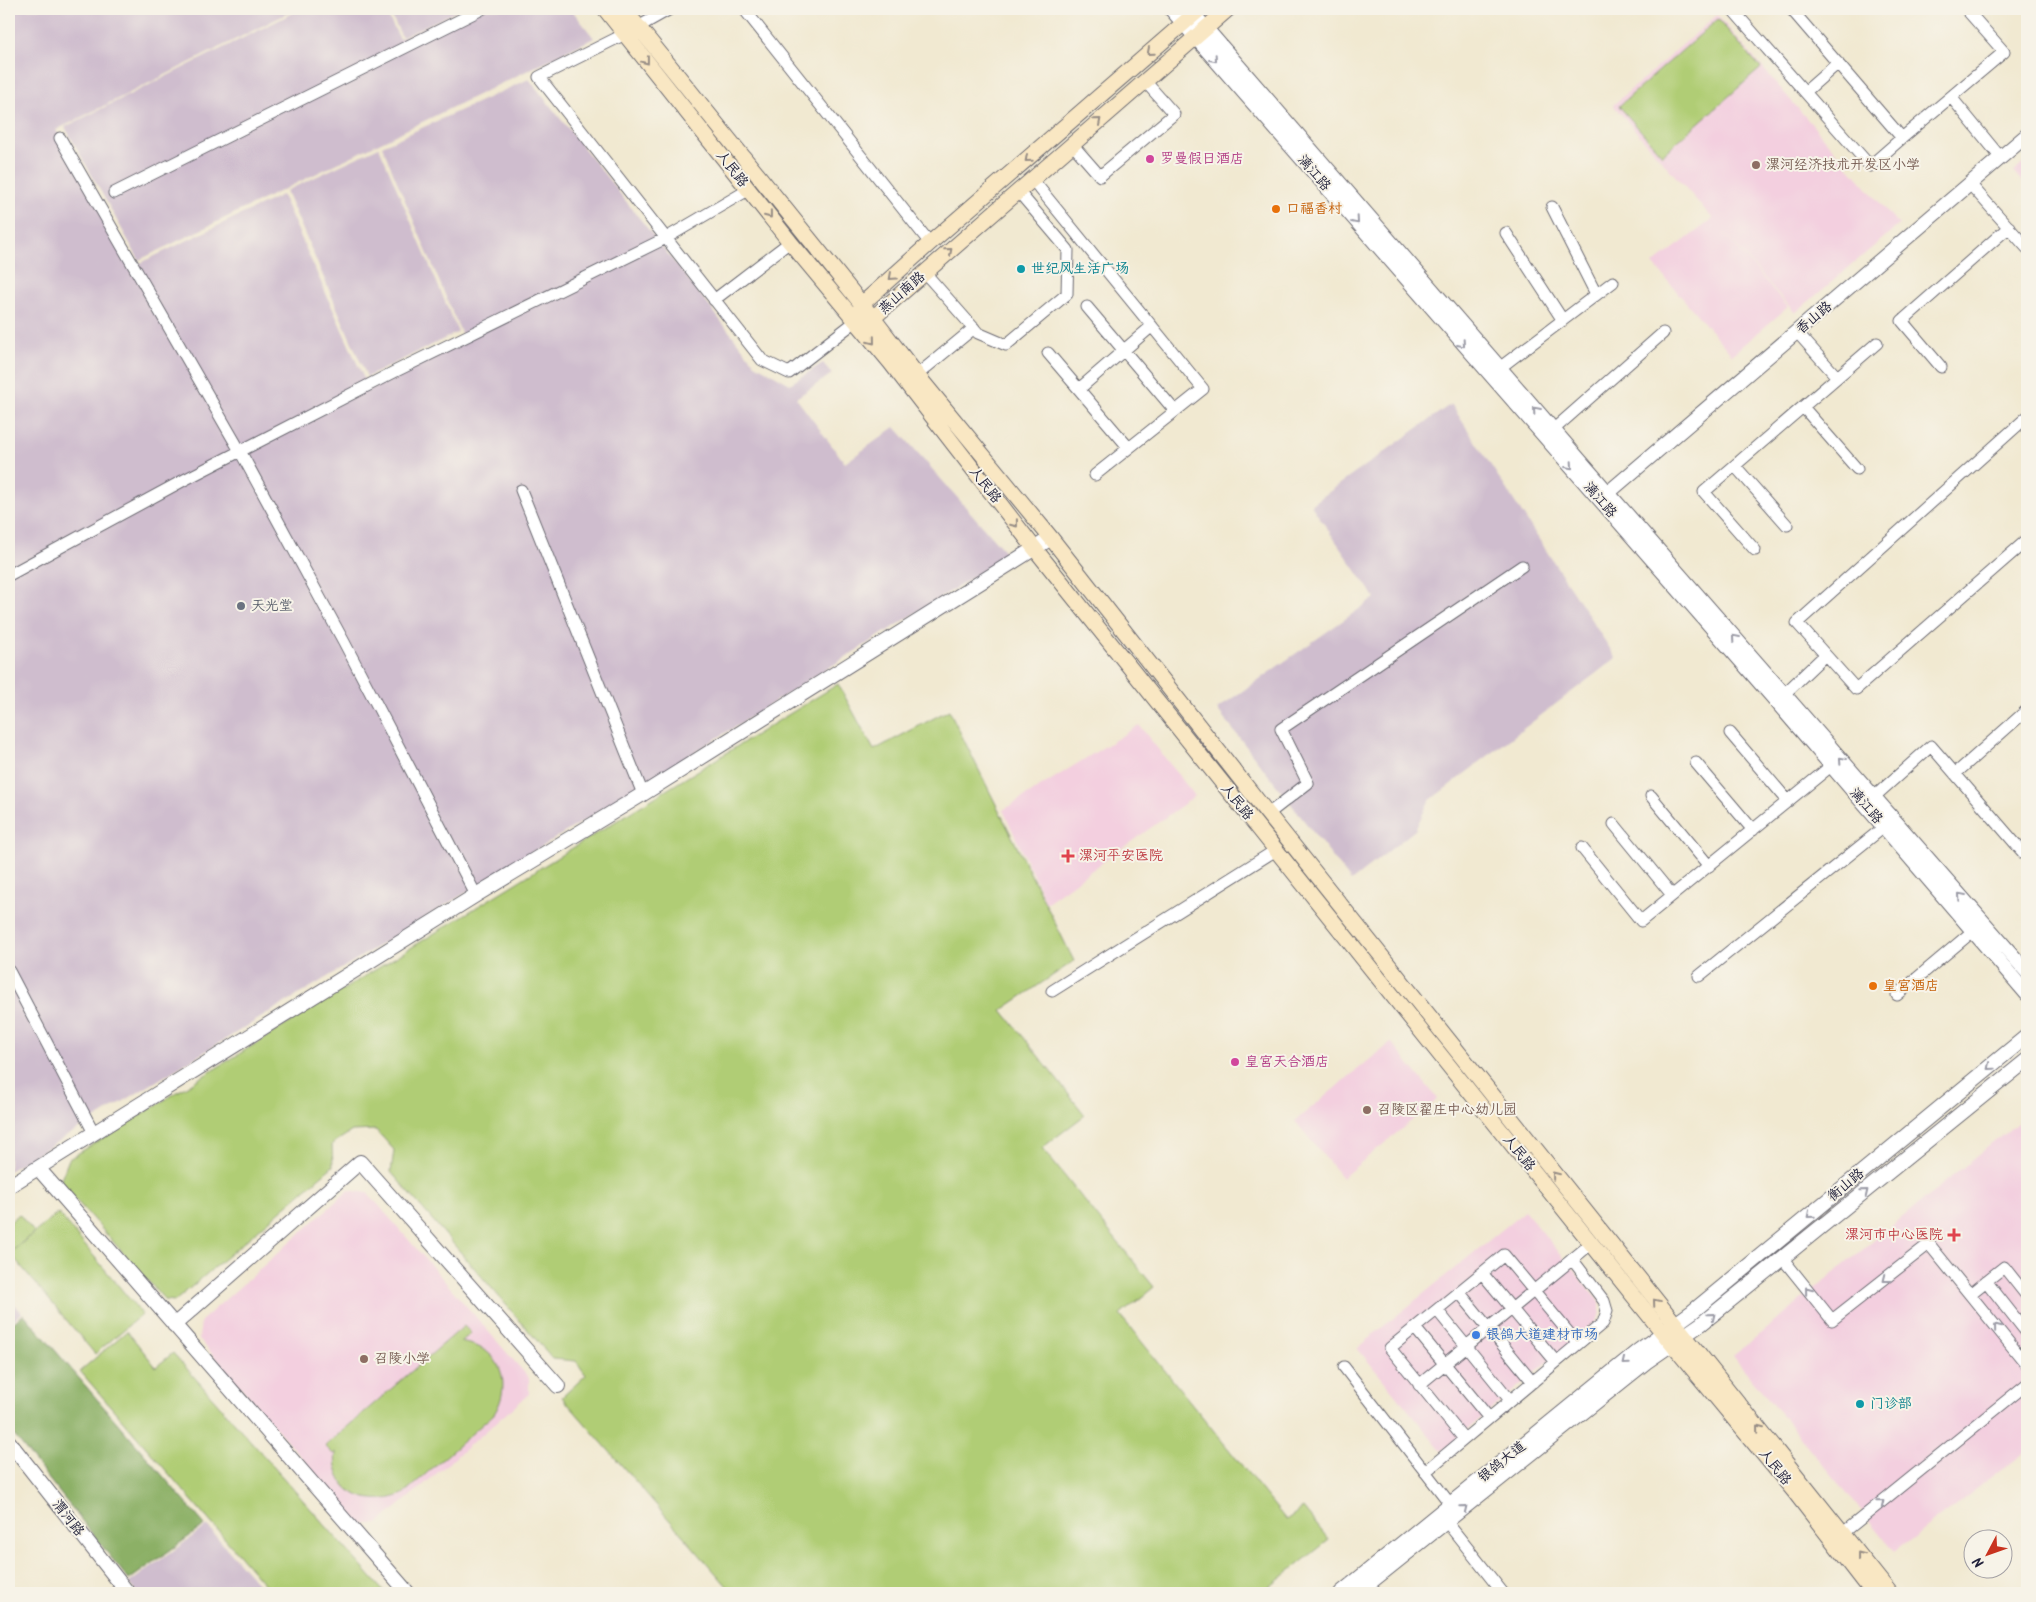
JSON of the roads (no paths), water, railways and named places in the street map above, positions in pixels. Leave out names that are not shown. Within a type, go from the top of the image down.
[{"type":"main road","name":"人民路","points":[[605,9],[632,31],[862,304],[917,375],[1051,538],[1657,1303],[1674,1334]]},
{"type":"main road","name":"人民路","points":[[624,9],[632,31],[748,190],[856,321],[1035,549],[1592,1243],[1674,1334],[1782,1467],[1874,1593]]},
{"type":"main road","name":"燕山南路","points":[[1192,14],[862,304],[856,321],[873,318],[1144,80],[1228,9]]},
{"type":"main road","points":[[1052,137],[1068,148]]},
{"type":"main road","name":"人民路","points":[[1782,1467],[1844,1533],[1890,1593]]},
{"type":"street","points":[[114,193],[482,9]]},
{"type":"street","points":[[670,9],[632,31],[539,77],[762,360],[789,372],[856,321]]},
{"type":"street","points":[[744,9],[930,243]]},
{"type":"street","name":"漓江路","points":[[1171,9],[1192,14],[1200,32],[1495,372],[1780,698],[1874,797],[1979,926],[2027,994]]},
{"type":"street","points":[[1732,9],[1870,166],[2004,52],[1966,9]]},
{"type":"street","points":[[1791,9],[1902,138]]},
{"type":"street","points":[[1805,92],[1838,63]]},
{"type":"street","points":[[1068,148],[1100,176],[1174,114],[1144,80]]},
{"type":"street","points":[[1950,98],[2001,158]]},
{"type":"street","name":"香山路","points":[[1604,497],[2027,135]]},
{"type":"street","points":[[60,138],[240,451],[339,633],[476,896]]},
{"type":"street","points":[[1032,179],[1203,389],[1096,475]]},
{"type":"street","points":[[1970,184],[2027,248]]},
{"type":"street","points":[[9,575],[240,451],[396,371],[666,238],[748,190]]},
{"type":"street","points":[[925,273],[978,333],[1006,345],[1067,294],[1068,250],[1018,191]]},
{"type":"street","points":[[1552,207],[1596,294]]},
{"type":"street","points":[[1941,366],[1902,321],[2009,227]]},
{"type":"street","points":[[1506,233],[1562,319]]},
{"type":"street","points":[[714,300],[790,242]]},
{"type":"street","points":[[1495,372],[1562,319],[1613,282]]},
{"type":"street","points":[[1087,307],[1175,412]]},
{"type":"street","points":[[1079,389],[1152,326]]},
{"type":"street","points":[[917,375],[974,328]]},
{"type":"street","points":[[1797,332],[1837,377]]},
{"type":"street","points":[[1553,430],[1663,333]]},
{"type":"street","points":[[1755,550],[1704,492],[1877,343]]},
{"type":"street","points":[[1048,352],[1129,448]]},
{"type":"street","name":"漓江路","points":[[1495,372],[1553,430],[1604,497]]},
{"type":"street","points":[[1803,407],[1857,469]]},
{"type":"street","points":[[2027,417],[1797,623],[1856,689],[2027,540]]},
{"type":"street","points":[[1735,466],[1787,525]]},
{"type":"street","points":[[521,490],[643,794]]},
{"type":"street","points":[[9,1186],[643,794],[1051,538]]},
{"type":"street","points":[[1268,814],[1308,783],[1281,729],[1522,566]]},
{"type":"street","points":[[1780,698],[1825,655]]},
{"type":"street","name":"漓江路","points":[[1780,698],[1831,766],[1884,827],[1979,926],[2027,972]]},
{"type":"street","points":[[1955,774],[2027,710]]},
{"type":"street","points":[[1730,733],[1788,801]]},
{"type":"street","points":[[1874,797],[1931,746],[2027,857]]},
{"type":"street","points":[[1696,763],[1753,830]]},
{"type":"street","points":[[1582,848],[1641,921],[1831,766]]},
{"type":"street","points":[[1652,796],[1709,866]]},
{"type":"street","points":[[1614,824],[1672,896]]},
{"type":"street","points":[[1699,976],[1884,827]]},
{"type":"street","points":[[1052,992],[1276,850]]},
{"type":"street","points":[[1897,995],[1979,926]]},
{"type":"street","points":[[9,971],[94,1133]]},
{"type":"street","name":"衡山路","points":[[1674,1334],[2027,1036]]},
{"type":"street","name":"衡山路","points":[[1674,1334],[1783,1259],[2027,1060]]},
{"type":"street","points":[[174,1325],[360,1162],[558,1386]]},
{"type":"street","points":[[38,1168],[408,1593]]},
{"type":"street","points":[[1419,1385],[1592,1243]]},
{"type":"street","points":[[1783,1259],[1832,1320],[1929,1244],[2027,1365]]},
{"type":"street","points":[[1464,1439],[1390,1348],[1504,1255],[1578,1344]]},
{"type":"street","points":[[1425,1472],[1603,1323],[1607,1311],[1604,1301],[1572,1259]]},
{"type":"street","points":[[1970,1294],[2004,1267],[2027,1296]]},
{"type":"street","points":[[1482,1273],[1556,1362]]},
{"type":"street","points":[[1986,1281],[2027,1333]]},
{"type":"street","points":[[1459,1292],[1533,1382]]},
{"type":"street","points":[[1437,1310],[1510,1400]]},
{"type":"street","points":[[1415,1328],[1489,1418]]},
{"type":"street","name":"银鸽大道","points":[[1358,1593],[1443,1518],[1451,1505],[1638,1351],[1674,1334]]},
{"type":"street","name":"银鸽大道","points":[[1341,1593],[1443,1518],[1646,1362],[1674,1334]]},
{"type":"street","points":[[1344,1367],[1451,1505]]},
{"type":"street","points":[[1844,1533],[2027,1384]]},
{"type":"street","name":"渭河路","points":[[9,1442],[122,1591]]},
{"type":"street","points":[[1443,1518],[1503,1593]]},
{"type":"place","name":"罗曼假日酒店","points":[[1150,159]]},
{"type":"place","name":"漯河经济技术开发区小学","points":[[1756,165]]},
{"type":"place","name":"口福香村","points":[[1276,209]]},
{"type":"place","name":"世纪风生活广场","points":[[1021,269]]},
{"type":"place","name":"天光堂","points":[[241,606]]},
{"type":"place","name":"漯河平安医院","points":[[1068,856]]},
{"type":"place","name":"皇宫酒店","points":[[1873,986]]},
{"type":"place","name":"皇宫天合酒店","points":[[1235,1062]]},
{"type":"place","name":"召陵区翟庄中心幼儿园","points":[[1367,1110]]},
{"type":"place","name":"漯河市中心医院","points":[[1954,1235]]},
{"type":"place","name":"银鸽大道建材市场","points":[[1476,1335]]},
{"type":"place","name":"召陵小学","points":[[364,1359]]},
{"type":"place","name":"门诊部","points":[[1860,1404]]}]
